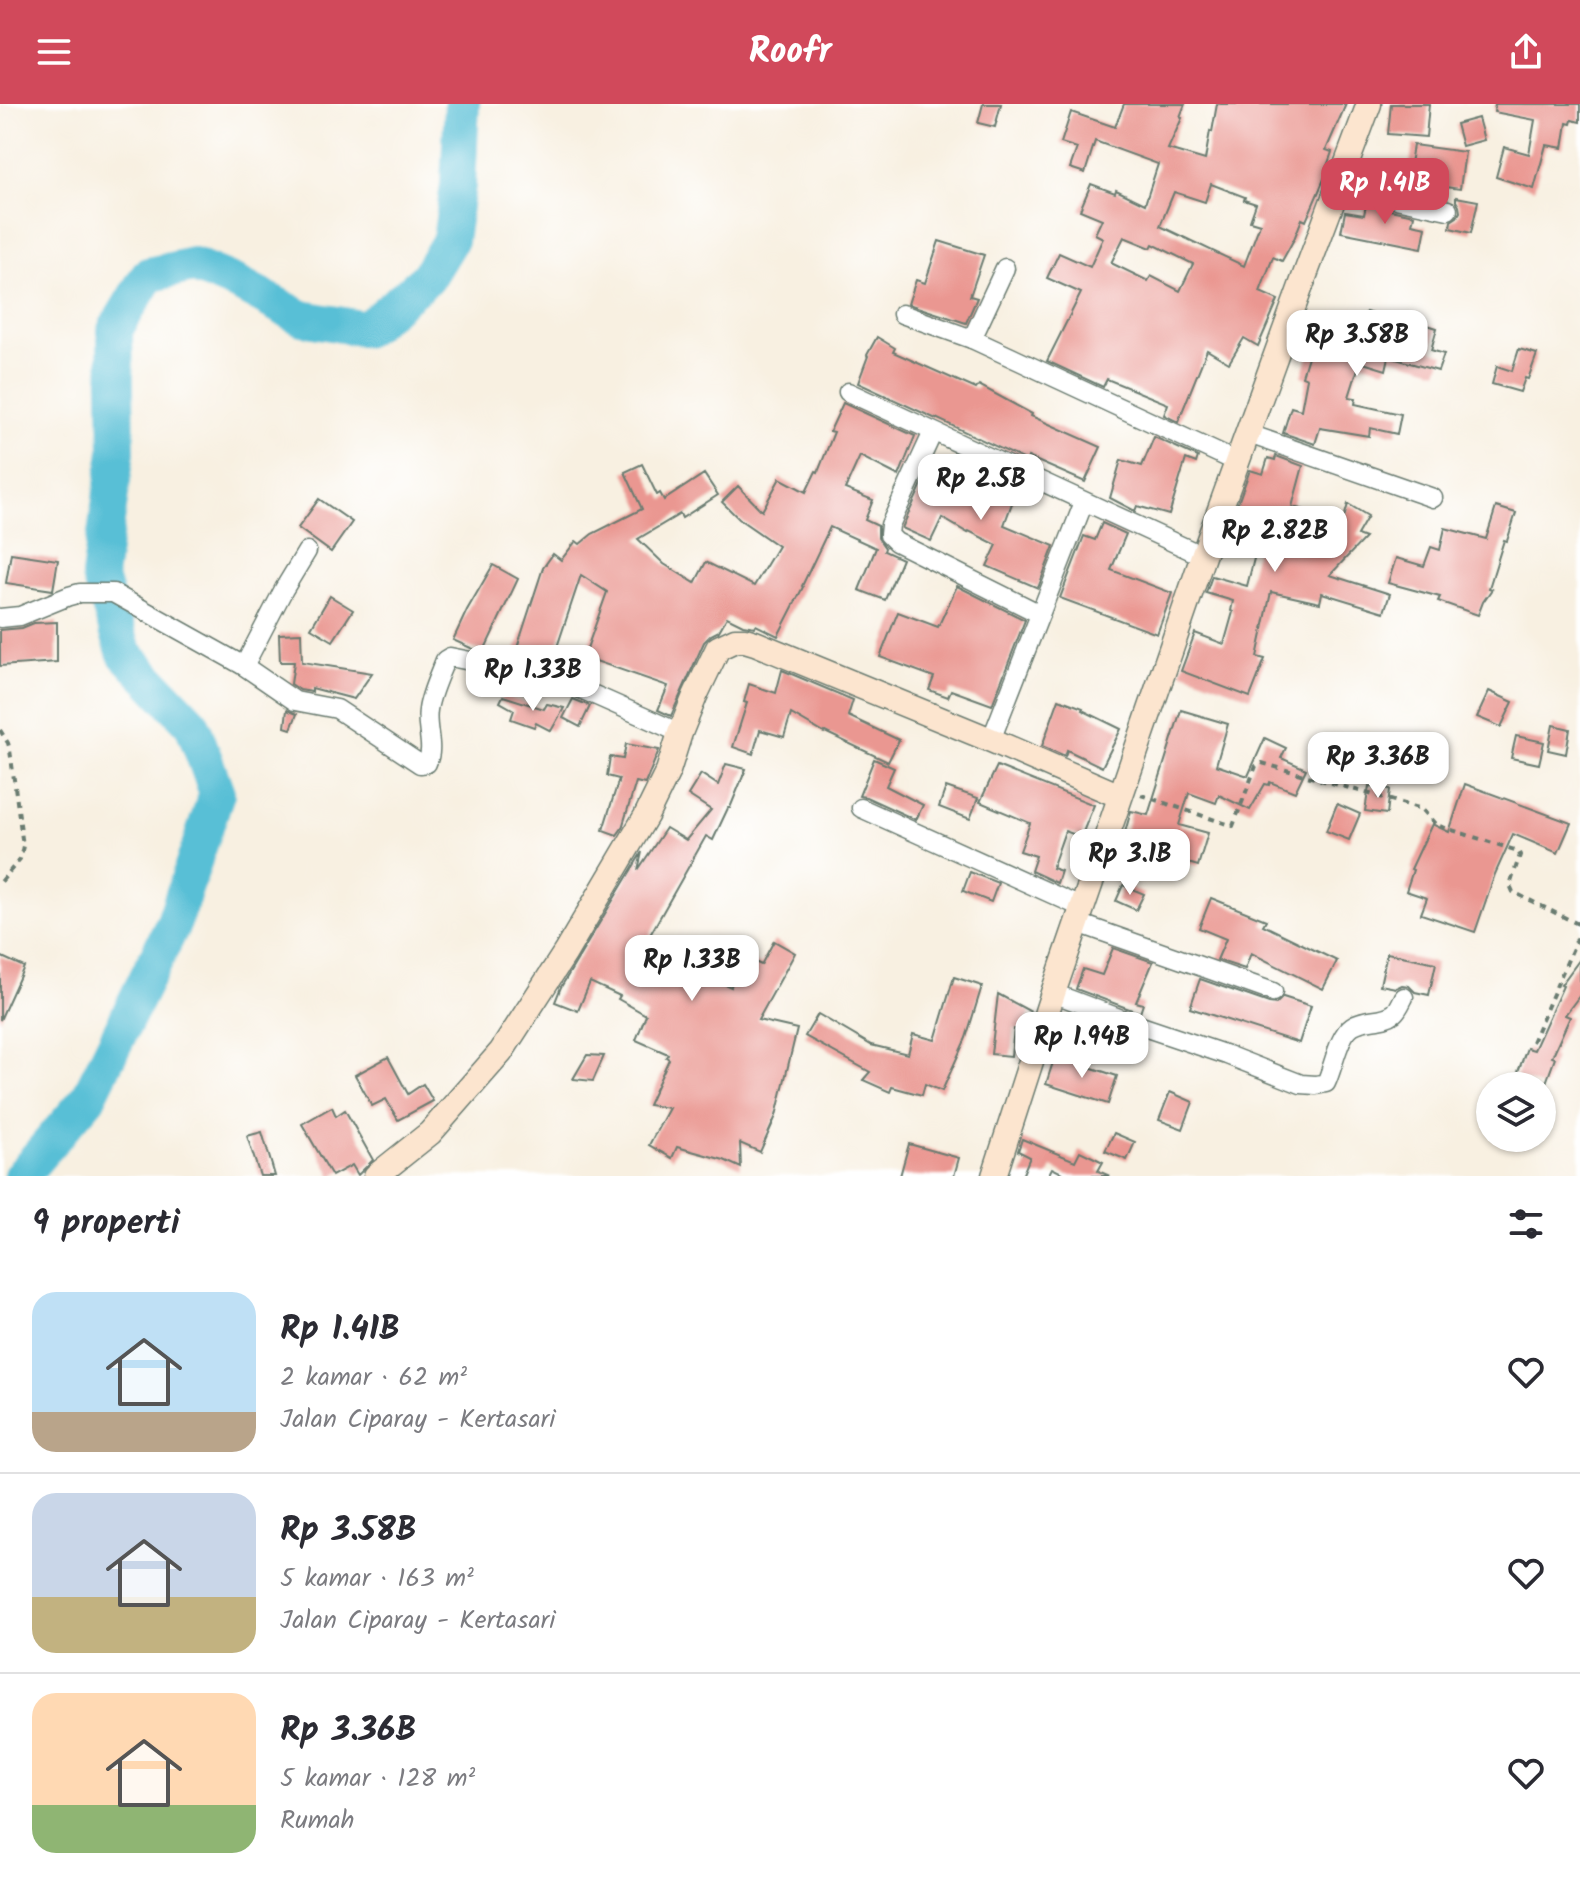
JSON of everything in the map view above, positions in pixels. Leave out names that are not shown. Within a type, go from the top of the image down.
[{"type":"main road","points":[[994,1176],[1053,993],[1203,556],[1369,104]]},
{"type":"main road","points":[[376,1176],[430,1133],[501,1052],[565,953],[646,816],[668,771],[680,733],[718,648],[735,640],[745,640],[1122,793]]},
{"type":"street","points":[[1339,187],[1448,210]]},
{"type":"street","points":[[972,339],[1005,268]]},
{"type":"street","points":[[902,314],[972,339],[1237,462]]},
{"type":"street","points":[[848,392],[1203,556]]},
{"type":"street","points":[[933,432],[890,525],[889,535],[896,542],[1040,614]]},
{"type":"street","points":[[1249,434],[1433,498]]},
{"type":"street","points":[[991,740],[1084,502]]},
{"type":"street","points":[[244,666],[307,551]]},
{"type":"street","points":[[0,618],[20,616],[80,593],[113,593],[244,666],[295,701],[337,709],[420,764],[427,763],[430,755],[429,704],[445,660],[450,657],[556,678],[680,733]]},
{"type":"street","points":[[861,808],[1080,916],[1273,992]]},
{"type":"street","points":[[1053,993],[1301,1084],[1316,1085],[1326,1083],[1342,1037],[1351,1027],[1366,1019],[1394,1013],[1404,997]]},
{"type":"path","points":[[0,730],[10,750],[23,846],[20,859],[0,883]]},
{"type":"path","points":[[1122,793],[1233,826],[1256,766],[1262,763],[1422,809],[1436,825],[1518,851],[1520,855],[1510,885],[1513,892],[1580,925]]},
{"type":"path","points":[[1532,1042],[1580,932]]},
{"type":"building","points":[[983,104],[1001,104],[995,127],[978,123]]},
{"type":"building","points":[[1124,104],[1185,104],[1168,149],[1205,160],[1217,104],[1346,104],[1326,150],[1332,152],[1328,170],[1306,221],[1302,219],[1282,261],[1273,257],[1260,292],[1278,300],[1258,346],[1244,338],[1229,363],[1207,350],[1178,422],[1164,415],[1168,404],[1107,379],[1103,387],[1047,361],[1081,293],[1047,278],[1059,253],[1090,267],[1103,238],[1095,234],[1102,219],[1080,210],[1091,184],[1115,193],[1116,190],[1145,204],[1158,164],[1095,141],[1085,173],[1070,168],[1077,148],[1061,143],[1071,112],[1115,127]],"holes":[[[1211,184],[1256,204],[1250,221],[1260,224],[1244,266],[1160,226],[1174,192],[1205,202]],[[1124,237],[1151,248],[1153,244],[1193,264],[1180,291],[1151,276],[1148,281],[1111,263]]]},
{"type":"building","points":[[1391,104],[1429,104],[1426,137],[1388,134]]},
{"type":"building","points":[[1495,104],[1580,104],[1580,122],[1572,120],[1571,124],[1567,123],[1563,148],[1546,145],[1534,189],[1496,177],[1504,147],[1529,154],[1535,120],[1494,112]]},
{"type":"building","points":[[1478,118],[1484,140],[1462,146],[1456,124]]},
{"type":"building","points":[[1413,145],[1465,152],[1460,189],[1407,182]]},
{"type":"building","points":[[1456,197],[1478,201],[1471,233],[1450,228],[1451,221],[1460,212]]},
{"type":"building","points":[[1366,205],[1414,215],[1412,224],[1426,227],[1422,248],[1341,232],[1345,212],[1364,215]]},
{"type":"building","points":[[939,241],[984,255],[970,296],[977,298],[966,323],[908,304],[916,280],[925,283]]},
{"type":"building","points":[[1366,312],[1409,326],[1411,320],[1437,328],[1431,350],[1444,354],[1438,371],[1389,357],[1386,370],[1360,362],[1349,397],[1356,398],[1355,404],[1401,414],[1397,434],[1370,428],[1369,436],[1320,428],[1315,444],[1283,433],[1291,407],[1301,410],[1307,378],[1302,376],[1310,350],[1319,353],[1323,337],[1356,347]]},
{"type":"building","points":[[877,337],[895,348],[893,352],[976,389],[979,385],[1031,416],[1101,447],[1085,482],[1028,457],[1027,461],[858,383]]},
{"type":"building","points":[[1519,349],[1537,354],[1520,392],[1492,384],[1497,366],[1512,371]]},
{"type":"building","points":[[843,403],[915,436],[899,476],[860,456],[845,489],[873,500],[865,520],[878,526],[878,538],[884,551],[902,559],[885,600],[859,590],[876,548],[830,527],[778,636],[756,625],[743,625],[727,617],[719,631],[704,642],[671,716],[658,710],[668,686],[584,657],[607,592],[581,575],[551,665],[514,657],[543,568],[553,554],[561,560],[576,541],[580,544],[592,534],[642,509],[625,472],[642,464],[657,495],[660,493],[664,500],[704,474],[718,495],[682,518],[680,514],[638,539],[664,564],[695,583],[706,562],[754,586],[778,546],[739,519],[722,502],[738,486],[762,511],[780,478],[806,492],[818,472],[834,432],[830,431]]},
{"type":"building","points":[[1154,437],[1198,457],[1196,463],[1186,459],[1169,515],[1137,506],[1135,511],[1110,498],[1121,460],[1142,466]]},
{"type":"building","points":[[1276,456],[1303,466],[1292,507],[1314,512],[1309,537],[1335,549],[1348,504],[1368,516],[1357,535],[1365,538],[1330,575],[1390,594],[1384,612],[1322,593],[1320,603],[1271,592],[1257,657],[1265,659],[1250,697],[1181,671],[1195,633],[1224,644],[1233,601],[1206,593],[1212,576],[1247,586],[1259,539],[1227,533],[1250,470],[1263,474],[1268,458],[1275,460]]},
{"type":"building","points":[[987,469],[1019,484],[1004,525],[1054,546],[1038,588],[987,566],[997,545],[942,518],[931,541],[902,528],[928,471],[978,494]]},
{"type":"building","points":[[319,499],[352,522],[331,552],[298,528]]},
{"type":"building","points":[[1496,507],[1516,513],[1507,541],[1504,540],[1489,588],[1492,589],[1478,615],[1438,601],[1440,597],[1388,583],[1396,558],[1424,566],[1431,547],[1440,550],[1445,528],[1486,539]]},
{"type":"building","points":[[1102,523],[1126,534],[1111,570],[1172,593],[1157,634],[1060,598],[1084,536],[1095,540]]},
{"type":"building","points":[[11,553],[58,560],[53,590],[6,583]]},
{"type":"building","points":[[493,565],[518,579],[484,651],[453,640]]},
{"type":"building","points":[[957,586],[1025,620],[992,705],[951,690],[948,697],[929,690],[934,677],[880,657],[898,612],[938,627]]},
{"type":"building","points":[[330,596],[353,610],[333,641],[311,628]]},
{"type":"building","points":[[57,622],[57,662],[0,666],[0,630]]},
{"type":"building","points":[[301,633],[302,662],[372,673],[354,699],[312,688],[312,692],[300,690],[291,684],[294,662],[280,662],[279,634]]},
{"type":"building","points":[[782,670],[853,700],[848,716],[899,740],[888,762],[791,714],[784,737],[760,730],[753,754],[733,747],[747,703],[744,702],[749,684],[776,693]]},
{"type":"building","points":[[1489,691],[1513,702],[1501,727],[1477,717]]},
{"type":"building","points":[[503,696],[544,709],[547,704],[564,708],[551,731],[536,723],[534,727],[511,719],[514,710],[500,702]]},
{"type":"building","points":[[573,699],[590,706],[580,727],[563,718]]},
{"type":"building","points":[[1059,699],[1121,729],[1102,767],[1067,750],[1065,756],[1042,746]]},
{"type":"building","points":[[287,710],[297,714],[291,729],[285,727]]},
{"type":"building","points":[[1181,710],[1228,724],[1216,765],[1248,776],[1265,738],[1286,748],[1281,758],[1306,769],[1295,792],[1270,782],[1269,785],[1265,784],[1250,810],[1219,795],[1216,803],[1189,793],[1179,825],[1208,833],[1198,866],[1122,843],[1131,811],[1148,815]]},
{"type":"building","points":[[1553,725],[1570,729],[1566,754],[1548,750]]},
{"type":"building","points":[[1516,736],[1544,742],[1539,764],[1511,758]]},
{"type":"building","points":[[626,744],[659,750],[645,784],[636,782],[617,835],[603,830],[619,779],[607,776],[610,757],[623,759]]},
{"type":"building","points":[[874,759],[894,768],[886,786],[923,805],[916,820],[859,796]]},
{"type":"building","points":[[726,764],[746,769],[730,808],[713,840],[706,836],[650,935],[692,951],[686,967],[731,987],[735,963],[750,965],[751,960],[761,965],[774,941],[795,953],[758,1020],[797,1029],[776,1116],[760,1152],[740,1143],[741,1168],[677,1147],[672,1158],[649,1145],[669,1108],[648,1105],[669,1059],[666,1057],[668,1054],[636,1040],[646,1015],[618,999],[620,996],[590,982],[578,1011],[555,1002],[642,852],[638,870],[666,828],[686,840],[711,810],[688,795],[701,774],[718,785]]},
{"type":"building","points":[[997,766],[1094,805],[1081,837],[1065,831],[1052,868],[1061,871],[1057,883],[1031,871],[1036,856],[1020,851],[1030,823],[980,802]]},
{"type":"building","points":[[1465,784],[1571,823],[1558,853],[1513,834],[1475,932],[1421,914],[1427,898],[1406,891],[1411,869],[1432,824],[1449,832]]},
{"type":"building","points":[[1369,786],[1390,789],[1387,814],[1365,811]]},
{"type":"building","points":[[946,787],[978,798],[970,819],[939,807]]},
{"type":"building","points":[[1337,804],[1360,814],[1349,840],[1326,831]]},
{"type":"building","points":[[970,872],[998,883],[991,902],[963,891]]},
{"type":"building","points":[[1123,885],[1144,894],[1136,910],[1116,901]]},
{"type":"building","points":[[1211,898],[1266,920],[1263,925],[1337,961],[1323,989],[1251,953],[1245,969],[1217,960],[1226,939],[1199,928]]},
{"type":"building","points":[[1113,948],[1153,962],[1136,1002],[1143,1004],[1140,1013],[1076,989],[1083,969],[1102,975]]},
{"type":"building","points":[[1387,953],[1436,963],[1429,995],[1415,992],[1409,986],[1396,988],[1380,985]]},
{"type":"building","points":[[0,956],[24,967],[0,1020]]},
{"type":"building","points":[[1580,959],[1580,995],[1565,1015],[1570,1017],[1552,1057],[1555,1058],[1550,1072],[1518,1072],[1527,1048],[1534,1050],[1561,985]]},
{"type":"building","points":[[954,977],[982,986],[966,1038],[942,1091],[925,1084],[922,1095],[892,1087],[890,1092],[863,1080],[870,1072],[805,1036],[818,1014],[871,1045],[908,1054],[913,1034],[935,1040]]},
{"type":"building","points":[[1200,979],[1269,1003],[1276,1004],[1283,997],[1311,1006],[1299,1043],[1190,1008]]},
{"type":"building","points":[[998,994],[1031,1012],[1022,1030],[1014,1029],[1011,1056],[991,1054]]},
{"type":"building","points":[[587,1055],[604,1056],[593,1081],[573,1079]]},
{"type":"building","points":[[1055,1056],[1117,1076],[1108,1104],[1046,1084]]},
{"type":"building","points":[[388,1057],[408,1094],[423,1084],[433,1101],[398,1120],[386,1099],[372,1106],[355,1075]]},
{"type":"building","points":[[1170,1092],[1193,1102],[1183,1129],[1159,1120]]},
{"type":"building","points":[[332,1107],[336,1116],[345,1110],[373,1160],[358,1175],[352,1165],[332,1176],[302,1124]]},
{"type":"building","points":[[262,1132],[275,1176],[260,1176],[247,1136]]},
{"type":"building","points":[[1114,1133],[1135,1142],[1127,1160],[1105,1151]]},
{"type":"building","points":[[1022,1139],[1075,1161],[1080,1151],[1103,1162],[1098,1171],[1110,1176],[1068,1176],[1052,1168],[1048,1176],[1022,1176],[1030,1157],[1018,1151]]},
{"type":"building","points":[[909,1144],[959,1158],[954,1176],[900,1176]]},
{"type":"waterway","points":[[21,1176],[88,1098],[174,922],[217,793],[192,724],[125,654],[99,576],[117,452],[115,330],[148,275],[193,265],[239,284],[302,318],[366,329],[427,278],[450,240],[458,185],[462,104]]}]
